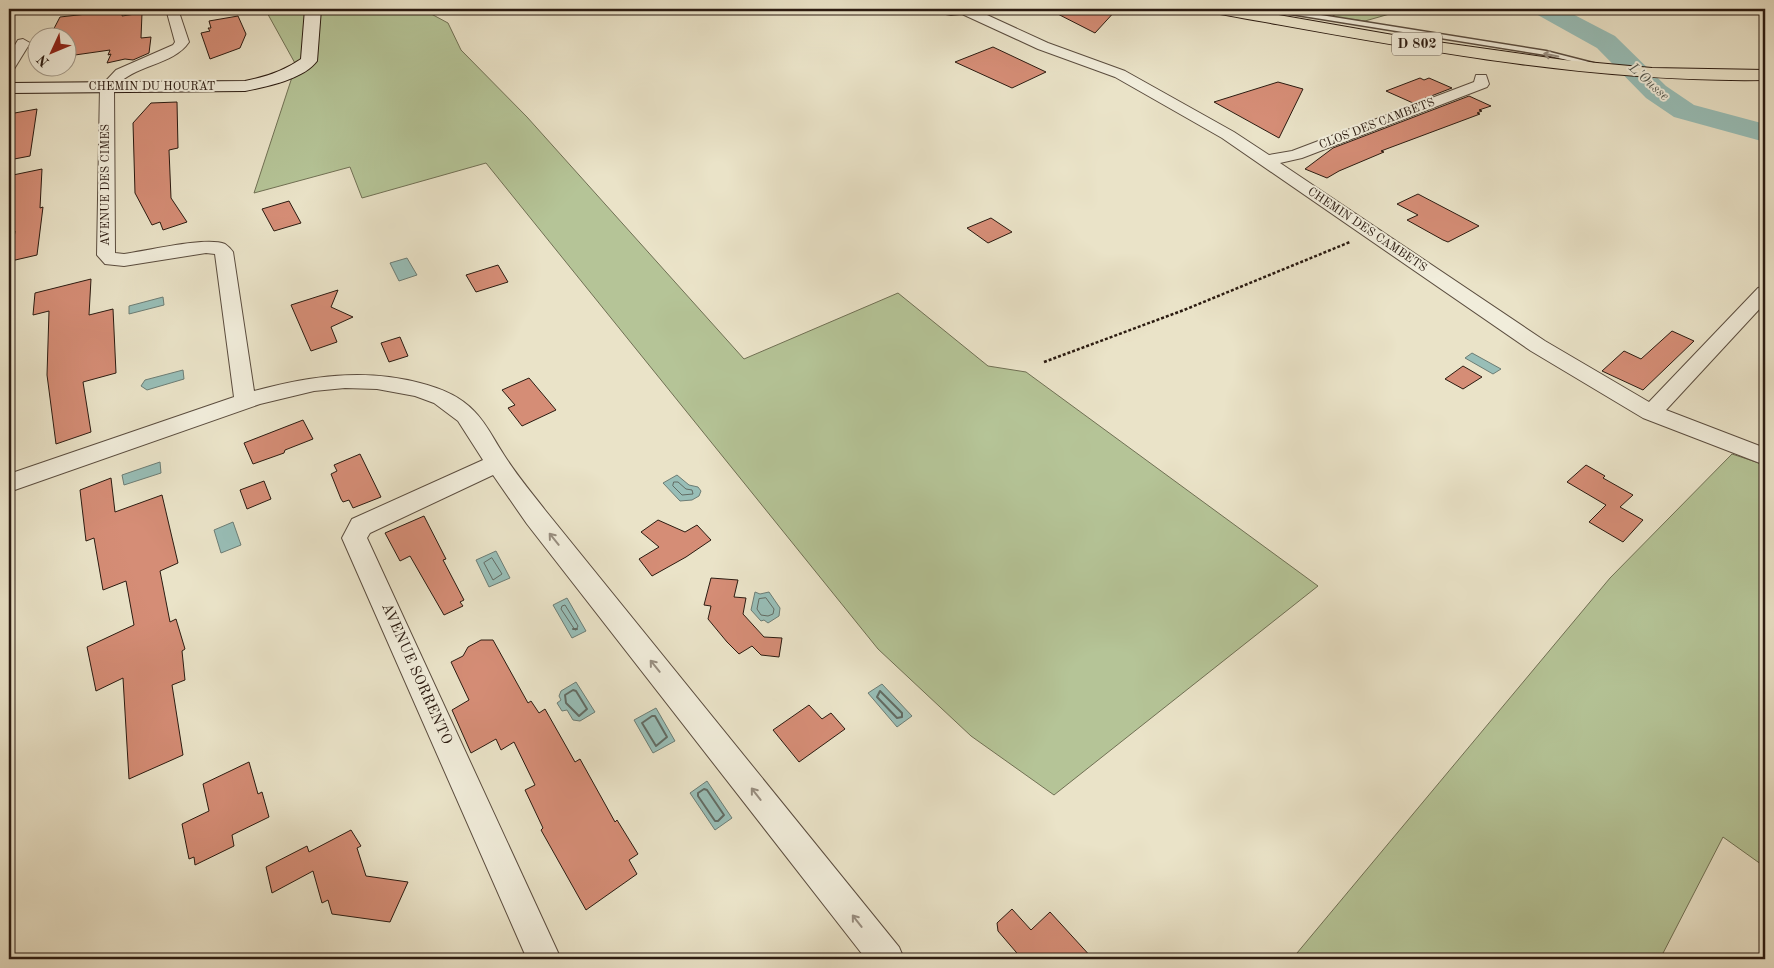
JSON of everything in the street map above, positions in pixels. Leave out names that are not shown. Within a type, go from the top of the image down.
[{"type":"main road","name":"D 802","points":[[1220,9],[1467,52],[1620,71],[1669,74],[1765,75]]},
{"type":"street","points":[[107,86],[111,80],[124,71],[178,48],[182,42],[172,9]]},
{"type":"street","name":"CHEMIN DU HOURAT","points":[[9,88],[245,86],[272,81],[294,73],[309,61],[313,9]]},
{"type":"street","points":[[940,9],[951,11],[967,9]]},
{"type":"street","name":"CHEMIN DES CAMBETS","points":[[967,9],[1043,46],[1120,74],[1228,135],[1538,346],[1651,413],[1765,457]]},
{"type":"street","points":[[9,66],[23,43]]},
{"type":"street","name":"CLOS DES CAMBETS","points":[[1265,161],[1296,155],[1472,88],[1482,84],[1481,78]]},
{"type":"street","name":"AVENUE DES CIMES","points":[[107,86],[106,255],[112,260],[124,260],[206,247],[218,248],[224,252],[245,401]]},
{"type":"street","points":[[1651,413],[1765,292]]},
{"type":"street","points":[[9,483],[245,401],[311,384],[343,380],[373,380],[426,391],[445,399],[461,411],[472,424],[497,463],[536,517],[887,959]]},
{"type":"street","name":"AVENUE SORRENTO","points":[[497,463],[360,526],[354,538],[544,959]]},
{"type":"lane","points":[[1272,9],[1546,53],[1620,71]]},
{"type":"lane","points":[[1312,9],[1372,26]]},
{"type":"lane","points":[[1349,9],[1356,9]]},
{"type":"path","points":[[1044,362],[1184,310],[1372,233]]},
{"type":"green space","points":[[265,9],[422,9],[448,23],[461,50],[527,117],[744,359],[898,293],[988,366],[1026,372],[1318,586],[1054,795],[971,736],[878,649],[486,163],[362,198],[350,167],[254,193],[296,65]]},
{"type":"green space","points":[[1371,9],[1407,9],[1365,21],[1331,17],[1338,13],[1367,14]]},
{"type":"green space","points":[[1732,454],[1765,465],[1765,867],[1723,837],[1660,959],[1292,959],[1610,578]]},
{"type":"water","points":[[407,258],[417,275],[399,281],[390,263]]},
{"type":"water","points":[[163,297],[164,305],[129,314],[129,306]]},
{"type":"water","points":[[1472,353],[1501,369],[1493,374],[1465,358]]},
{"type":"water","points":[[183,370],[184,379],[147,390],[141,386],[145,380]]},
{"type":"water","points":[[160,462],[161,473],[124,485],[122,475]]},
{"type":"water","points":[[677,475],[689,485],[698,487],[701,491],[699,496],[692,500],[680,501],[663,483]]},
{"type":"water","points":[[233,522],[241,545],[221,553],[214,530]]},
{"type":"water","points":[[496,551],[510,578],[489,587],[476,560]]},
{"type":"water","points":[[755,592],[760,594],[769,592],[780,608],[779,616],[768,623],[764,620],[761,621],[751,610]]},
{"type":"water","points":[[567,598],[586,631],[572,638],[553,605]]},
{"type":"water","points":[[576,682],[595,712],[580,721],[573,720],[567,710],[562,711],[557,703],[561,700],[559,696],[561,691]]},
{"type":"water","points":[[882,684],[912,716],[897,727],[868,693]]},
{"type":"water","points":[[656,708],[675,741],[653,753],[634,720]]},
{"type":"water","points":[[707,781],[732,818],[715,830],[690,793]]},
{"type":"building","points":[[1048,9],[1117,9],[1095,33]]},
{"type":"building","points":[[123,10],[122,16],[142,13],[141,38],[151,37],[149,53],[133,60],[125,59],[107,63],[111,54],[108,55],[110,50],[78,55],[78,28],[54,28],[60,17]]},
{"type":"building","points":[[238,16],[246,34],[240,48],[210,59],[201,33],[210,31],[208,28],[211,28],[209,21]]},
{"type":"building","points":[[993,47],[1046,72],[1012,88],[955,62]]},
{"type":"building","points":[[1420,78],[1424,80],[1429,78],[1452,88],[1413,103],[1386,91]]},
{"type":"building","points":[[1278,82],[1303,89],[1279,138],[1214,102]]},
{"type":"building","points":[[1469,96],[1491,106],[1479,110],[1482,111],[1477,113],[1480,114],[1381,151],[1384,152],[1327,178],[1305,169],[1333,148]]},
{"type":"building","points":[[177,102],[178,148],[169,150],[171,198],[187,222],[163,230],[160,222],[152,225],[135,193],[133,123],[151,103]]},
{"type":"building","points":[[37,109],[30,156],[9,160],[9,114]]},
{"type":"building","points":[[42,169],[40,208],[43,207],[37,255],[11,261],[15,231],[9,233],[9,194],[13,175]]},
{"type":"building","points":[[1418,194],[1479,226],[1448,242],[1443,240],[1407,220],[1418,215],[1397,204]]},
{"type":"building","points":[[289,201],[301,223],[274,231],[262,209]]},
{"type":"building","points":[[991,218],[1012,232],[988,243],[967,228]]},
{"type":"building","points":[[498,265],[508,282],[476,292],[466,275]]},
{"type":"building","points":[[91,279],[89,315],[113,309],[116,373],[83,382],[91,432],[56,444],[47,375],[49,311],[33,315],[35,293]]},
{"type":"building","points":[[338,290],[331,307],[353,317],[331,327],[337,342],[311,351],[291,305]]},
{"type":"building","points":[[1672,331],[1694,341],[1643,390],[1602,371],[1624,351],[1641,359]]},
{"type":"building","points":[[400,337],[408,356],[389,362],[381,343]]},
{"type":"building","points":[[1463,366],[1482,377],[1463,389],[1445,379]]},
{"type":"building","points":[[529,378],[556,410],[522,426],[508,408],[515,405],[502,390]]},
{"type":"building","points":[[303,420],[313,439],[285,450],[284,453],[253,464],[244,443]]},
{"type":"building","points":[[360,454],[381,497],[353,508],[349,500],[343,502],[341,499],[331,474],[337,471],[334,465]]},
{"type":"building","points":[[1586,465],[1605,476],[1603,478],[1633,495],[1620,507],[1643,520],[1623,542],[1589,522],[1606,505],[1567,482]]},
{"type":"building","points":[[111,478],[115,512],[162,495],[178,563],[160,571],[170,622],[176,619],[185,649],[182,651],[185,680],[172,685],[183,755],[129,779],[123,678],[96,691],[87,647],[134,625],[126,581],[103,590],[94,538],[86,541],[80,490]]},
{"type":"building","points":[[264,481],[271,499],[247,509],[240,490]]},
{"type":"building","points":[[424,516],[446,559],[443,560],[464,600],[460,602],[463,606],[444,615],[410,556],[400,561],[385,533]]},
{"type":"building","points":[[658,520],[685,532],[697,525],[711,540],[652,576],[639,559],[659,547],[641,532]]},
{"type":"building","points":[[711,578],[738,580],[734,597],[746,598],[743,614],[764,637],[782,638],[779,657],[761,655],[752,646],[739,654],[727,642],[708,619],[711,606],[704,605]]},
{"type":"building","points":[[481,640],[493,640],[528,703],[531,701],[539,713],[545,709],[575,762],[580,759],[615,822],[617,820],[638,854],[629,860],[637,874],[586,910],[541,830],[543,828],[525,790],[535,785],[514,742],[501,750],[496,739],[471,753],[452,710],[469,700],[451,662],[463,656],[468,647]]},
{"type":"building","points":[[809,705],[822,719],[831,713],[845,729],[799,762],[773,730]]},
{"type":"building","points":[[249,762],[258,794],[262,792],[269,817],[232,835],[234,846],[195,865],[194,857],[189,859],[182,824],[209,811],[203,784]]},
{"type":"building","points":[[351,830],[361,846],[357,848],[366,876],[408,882],[390,922],[332,914],[328,900],[322,903],[313,871],[272,893],[266,867],[307,846],[309,852]]},
{"type":"building","points":[[1012,909],[1031,930],[1050,912],[1093,959],[1022,959],[998,931],[997,923]]},
{"type":"waterway","name":"L'Ousse","points":[[1545,9],[1606,42],[1656,92],[1684,111],[1765,133]]}]
